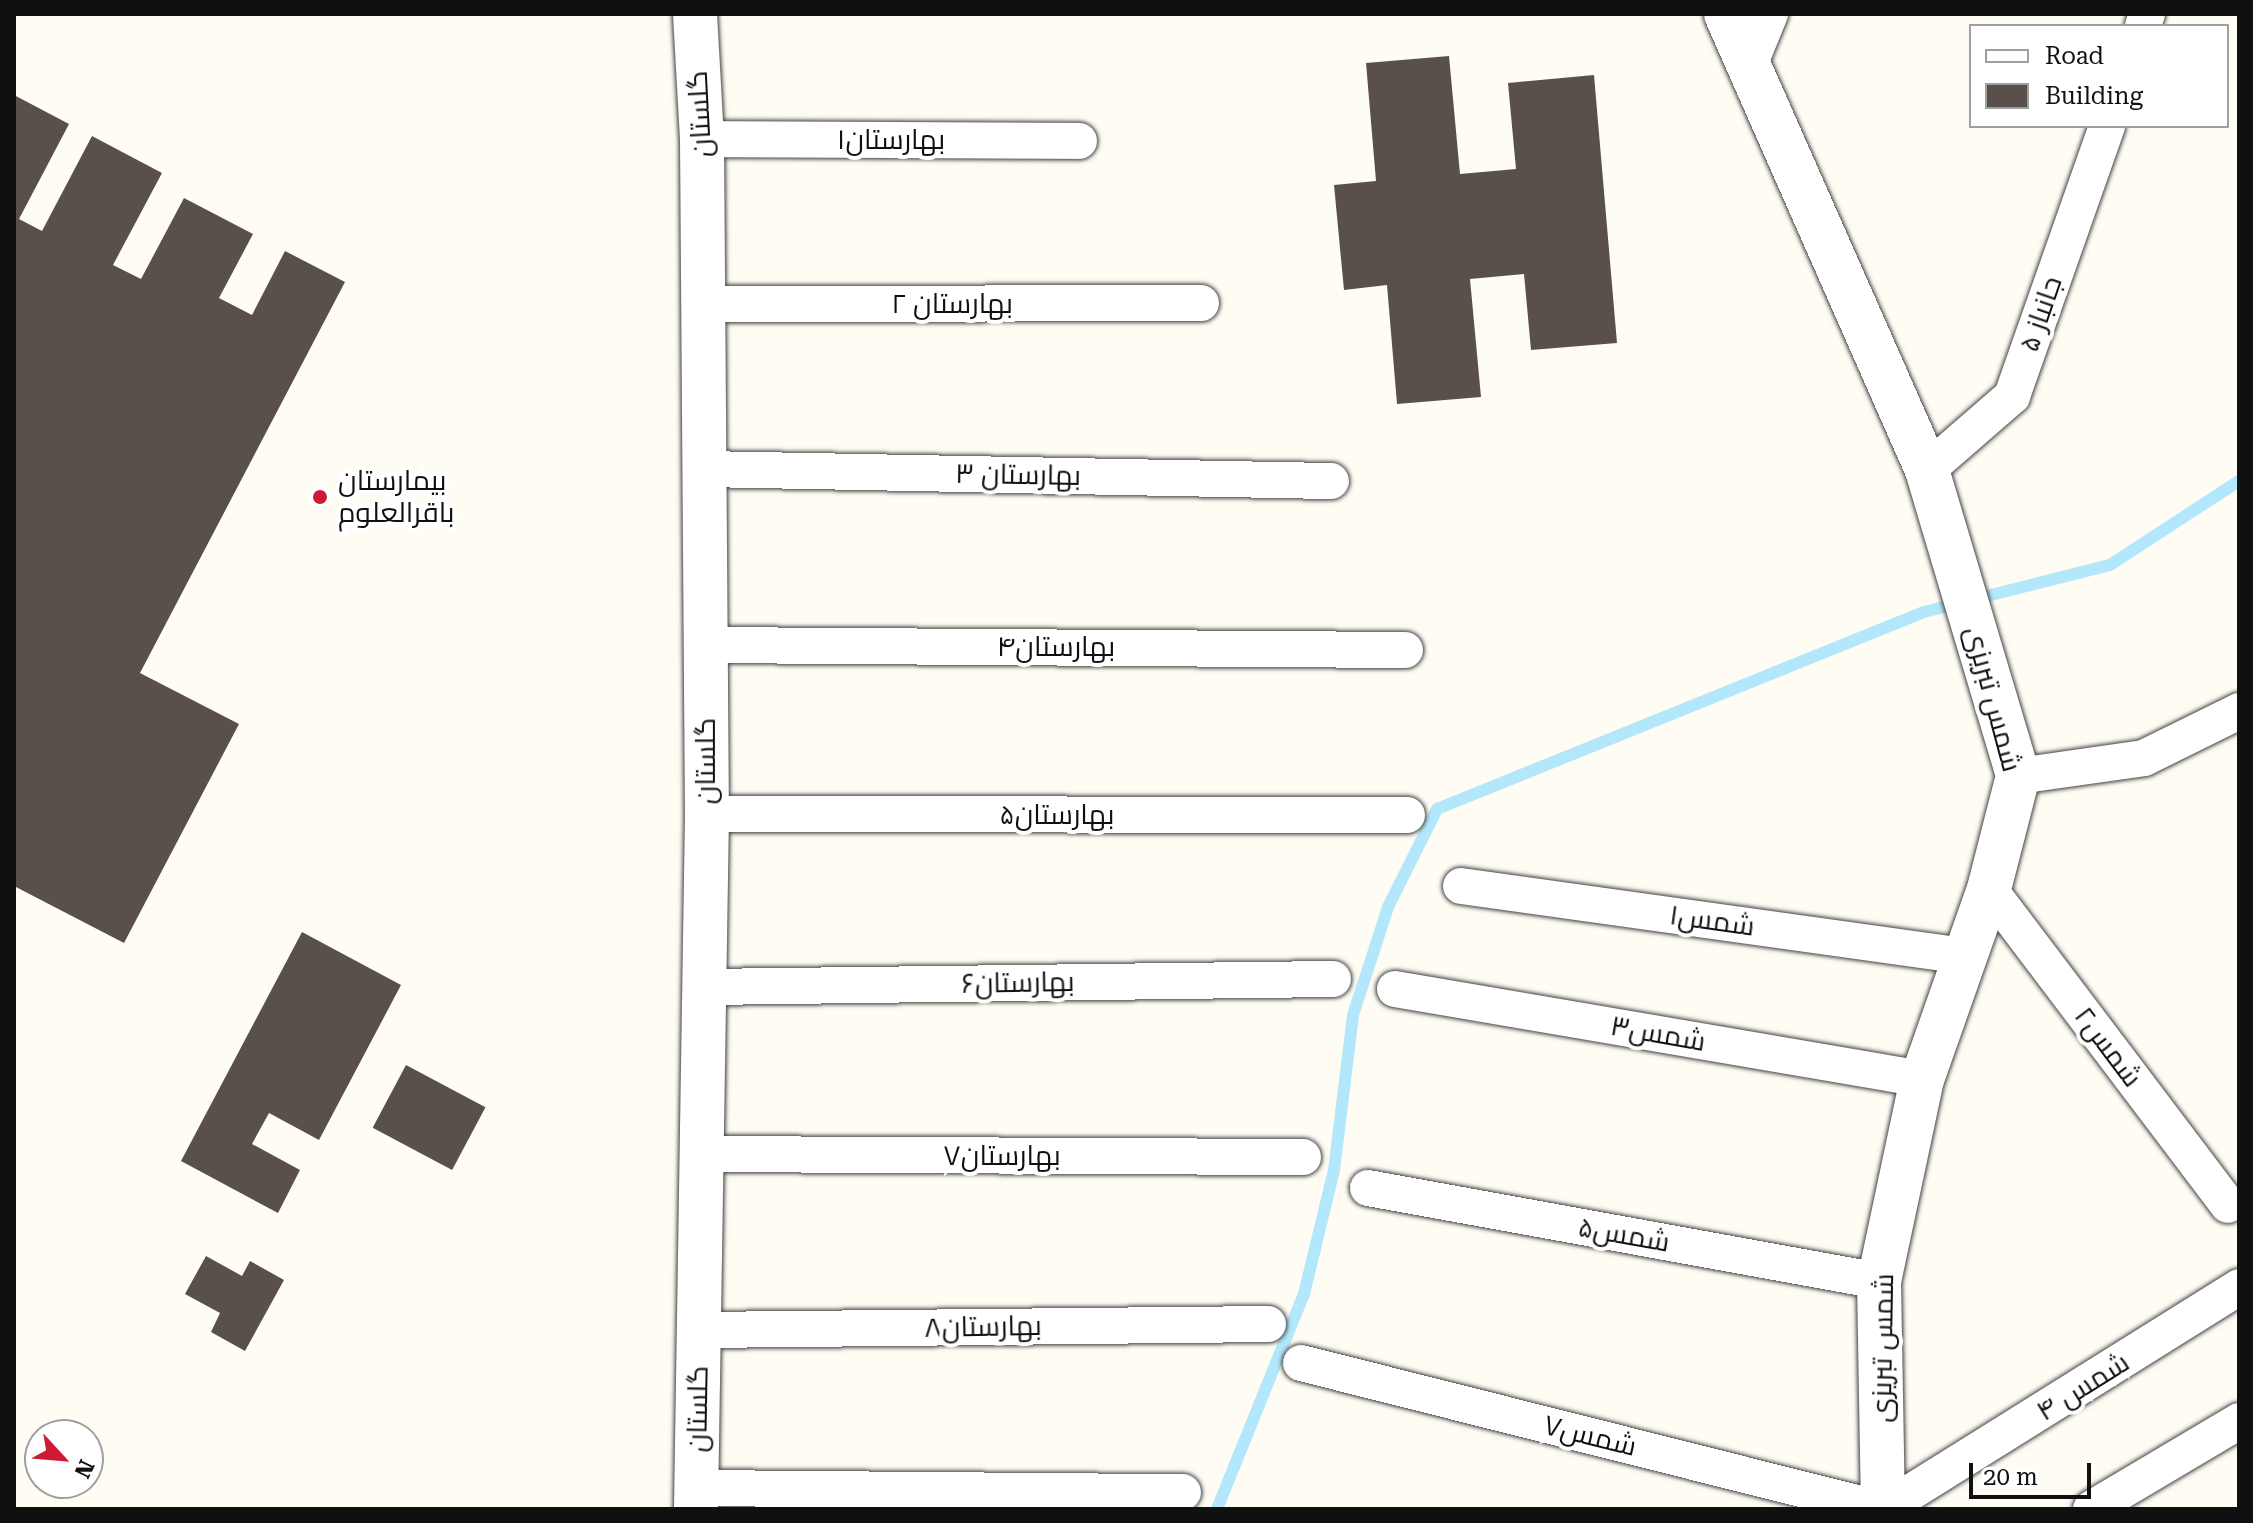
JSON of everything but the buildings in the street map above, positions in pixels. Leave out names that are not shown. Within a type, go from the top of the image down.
[{"type":"street","name":"گلستان","points":[[695,14],[702,139],[707,814],[696,1498]]},
{"type":"street","name":"شمس تبریزی","points":[[1726,14],[1927,470],[2018,776],[1989,889],[1922,1079],[1879,1281],[1882,1509]]},
{"type":"street","points":[[1750,63],[1770,14]]},
{"type":"street","name":"جانباز ۵","points":[[1927,470],[2012,396],[2106,128]]},
{"type":"street","name":"بهارستان۱","points":[[702,139],[1079,141]]},
{"type":"street","name":"بهارستان ۲","points":[[703,304],[1201,303]]},
{"type":"street","name":"بهارستان ۳","points":[[704,469],[1331,481]]},
{"type":"street","name":"بهارستان۴","points":[[706,645],[1405,650]]},
{"type":"street","points":[[2018,776],[2144,758],[2239,711]]},
{"type":"street","name":"بهارستان۵","points":[[707,814],[1407,815]]},
{"type":"street","name":"شمس۱","points":[[1461,886],[1964,956]]},
{"type":"street","name":"شمس۲","points":[[1989,889],[2228,1205]]},
{"type":"street","name":"بهارستان۶","points":[[704,987],[1333,979]]},
{"type":"street","name":"شمس۳","points":[[1395,989],[1922,1079]]},
{"type":"street","name":"بهارستان۷","points":[[701,1154],[1303,1157]]},
{"type":"street","name":"شمس۵","points":[[1368,1188],[1879,1281]]},
{"type":"street","name":"شمس ۴","points":[[1882,1509],[2239,1287]]},
{"type":"street","name":"بهارستان۸","points":[[699,1330],[1268,1324]]},
{"type":"street","name":"شمس۷","points":[[1301,1363],[1882,1509]]},
{"type":"street","points":[[2091,1509],[2239,1421]]},
{"type":"street","points":[[696,1498],[1183,1492]]},
{"type":"waterway","points":[[1217,1509],[1304,1294],[1334,1170],[1353,1015],[1388,907],[1437,809],[1924,612],[2110,565],[2239,481]]},
{"type":"place","name":"بیمارستان باقرالعلوم","points":[[320,497]]}]
